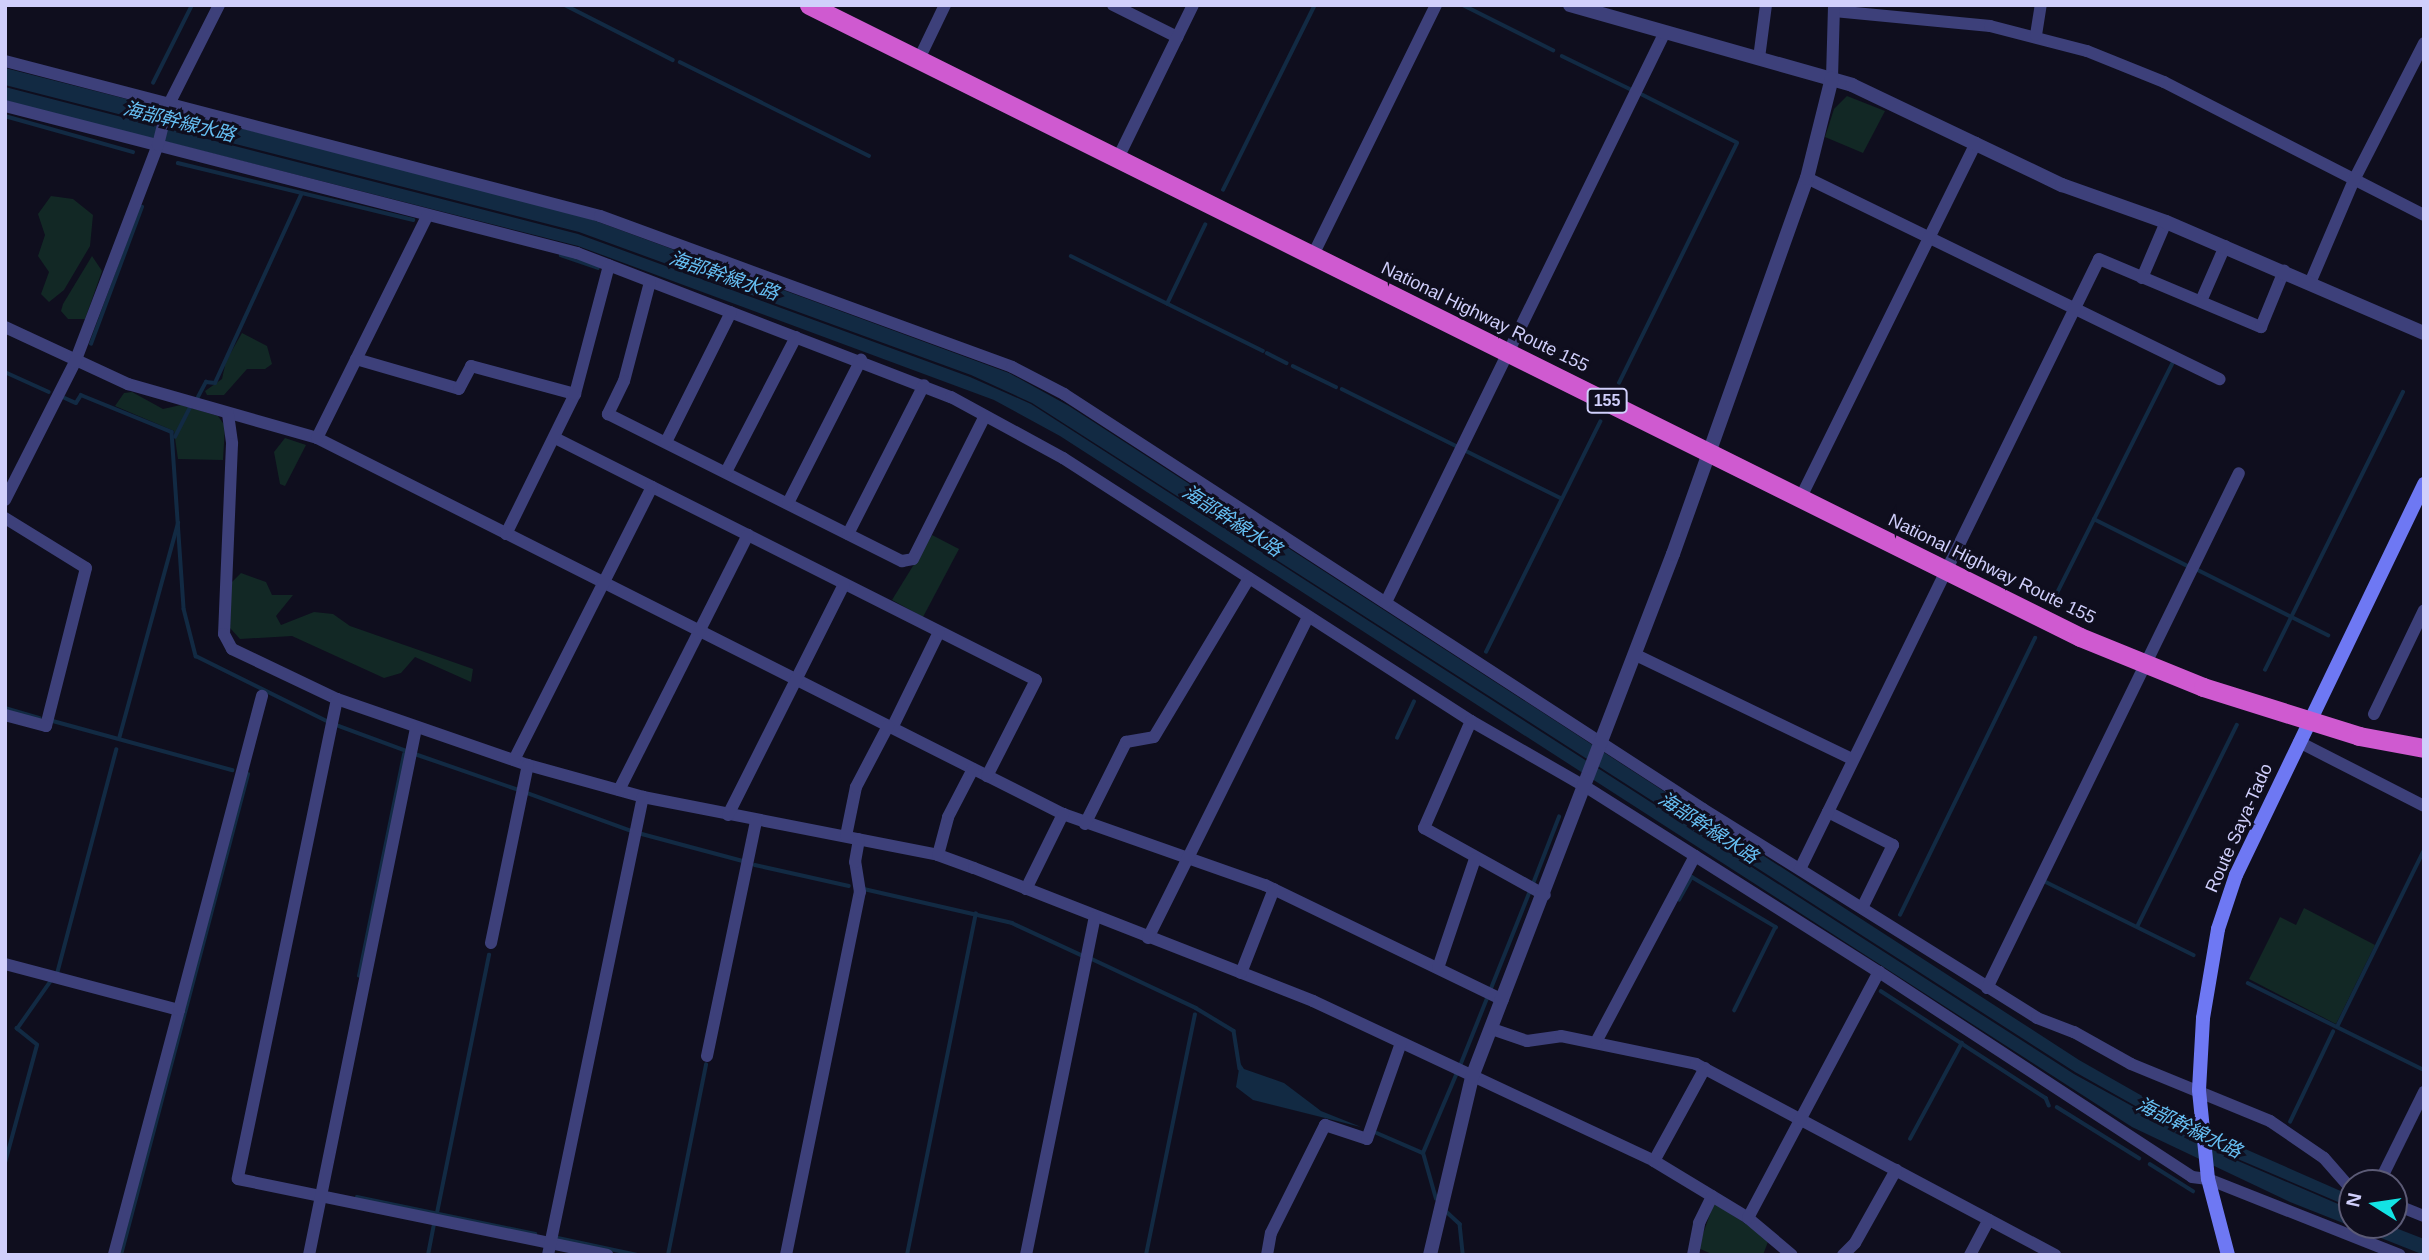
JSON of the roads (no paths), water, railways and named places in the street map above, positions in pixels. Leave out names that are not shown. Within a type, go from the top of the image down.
[{"type":"highway","name":"National Highway Route 155","points":[[809,5],[2080,637],[2203,687],[2310,721],[2424,748]]},
{"type":"main road","name":"Route Saya-Tado","points":[[2228,1255],[2208,1180],[2199,1090],[2203,1018],[2218,929],[2235,875],[2424,484]]},
{"type":"street","points":[[5,500],[75,362],[158,143],[169,105],[219,5]]},
{"type":"street","points":[[919,59],[945,5]]},
{"type":"street","points":[[1113,5],[1177,37]]},
{"type":"street","points":[[1118,158],[1193,5]]},
{"type":"street","points":[[1313,255],[1436,5]]},
{"type":"street","points":[[1570,5],[1606,10],[1665,32],[1832,78],[1976,142],[2062,185],[2225,246],[2424,333]]},
{"type":"street","points":[[1759,58],[1766,5]]},
{"type":"street","points":[[2036,36],[2042,5]]},
{"type":"street","points":[[1430,1255],[1462,1072],[1492,1029],[1496,996],[1537,891],[1586,787],[1710,452],[1807,178],[1832,78],[1834,8],[1990,26],[2036,36],[2127,65],[2424,215]]},
{"type":"street","points":[[1386,602],[1510,354],[1665,32]]},
{"type":"street","points":[[2310,283],[2354,180],[2422,51]]},
{"type":"street","points":[[5,61],[600,216],[1012,367],[1064,394],[1602,745],[1987,988],[2037,1018],[2074,1032],[2131,1065],[2199,1090],[2281,1128],[2324,1158],[2338,1174]]},
{"type":"street","points":[[5,106],[545,244],[609,265],[924,385],[1063,458],[1471,721],[1586,787],[1878,972],[2149,1152],[2192,1177],[2208,1180],[2400,1255]]},
{"type":"street","points":[[1801,497],[1976,142]]},
{"type":"street","points":[[1807,178],[2220,379]]},
{"type":"street","points":[[317,438],[427,216]]},
{"type":"street","points":[[2142,278],[2166,222]]},
{"type":"street","points":[[2201,301],[2225,246]]},
{"type":"street","points":[[1800,869],[2099,259],[2260,327],[2284,271]]},
{"type":"street","points":[[506,534],[556,439],[575,394],[609,265]]},
{"type":"street","points":[[650,282],[624,381],[608,414],[902,561],[913,559],[985,416]]},
{"type":"street","points":[[666,442],[731,313]]},
{"type":"street","points":[[5,327],[75,362],[128,384],[317,438],[1063,814],[1274,889],[1496,996]]},
{"type":"street","points":[[726,472],[796,337]]},
{"type":"street","points":[[356,359],[459,389],[471,366],[575,394]]},
{"type":"street","points":[[788,503],[861,360]]},
{"type":"street","points":[[848,534],[924,385]]},
{"type":"street","points":[[228,414],[232,444],[227,643],[337,699],[528,765],[643,797],[938,855],[1241,973],[1401,1043],[1654,1161],[1748,1218],[1793,1255]]},
{"type":"street","points":[[556,439],[1036,680],[987,776]]},
{"type":"street","points":[[1987,988],[2239,473]]},
{"type":"street","points":[[514,760],[652,487]]},
{"type":"street","points":[[5,518],[86,568],[46,726],[5,715]]},
{"type":"street","points":[[619,790],[748,535]]},
{"type":"street","points":[[1085,824],[1126,742],[1154,737],[1249,578]]},
{"type":"street","points":[[728,815],[844,584]]},
{"type":"street","points":[[2374,714],[2424,610]]},
{"type":"street","points":[[1148,937],[1308,617]]},
{"type":"street","points":[[786,1255],[860,892],[852,838],[856,787],[940,632]]},
{"type":"street","points":[[1636,655],[1852,759]]},
{"type":"street","points":[[114,1255],[262,696]]},
{"type":"street","points":[[337,699],[238,1180],[321,1196],[549,1249],[607,1255]]},
{"type":"street","points":[[1471,721],[1424,828],[1475,859],[1537,891]]},
{"type":"street","points":[[309,1255],[416,728]]},
{"type":"street","points":[[2299,742],[2424,806]]},
{"type":"street","points":[[491,943],[528,765]]},
{"type":"street","points":[[938,855],[948,817],[973,769]]},
{"type":"street","points":[[549,1249],[643,797]]},
{"type":"street","points":[[1828,812],[1893,845],[1862,908]]},
{"type":"street","points":[[1026,889],[1063,814]]},
{"type":"street","points":[[707,1056],[756,821]]},
{"type":"street","points":[[1596,1042],[1695,856]]},
{"type":"street","points":[[1438,968],[1475,859]]},
{"type":"street","points":[[1241,973],[1274,889]]},
{"type":"street","points":[[1026,1255],[1095,917]]},
{"type":"street","points":[[5,964],[179,1010]]},
{"type":"street","points":[[1748,1218],[1878,972]]},
{"type":"street","points":[[1492,1029],[1527,1041],[1561,1036],[1596,1042],[1705,1068],[2055,1255]]},
{"type":"street","points":[[1267,1255],[1271,1233],[1325,1125],[1367,1139],[1401,1043]]},
{"type":"street","points":[[1654,1161],[1705,1068]]},
{"type":"street","points":[[2386,1169],[2424,1092]]},
{"type":"street","points":[[1843,1255],[1855,1243],[1896,1170]]},
{"type":"street","points":[[1693,1255],[1699,1223],[1712,1196]]},
{"type":"street","points":[[1970,1255],[1989,1220]]},
{"type":"water","name":"海部幹線水路","points":[[5,68],[574,213],[1009,373],[1069,406],[2079,1060],[2202,1130],[2338,1190],[2338,1202],[2205,1145],[2075,1072],[1032,403],[971,375],[579,232],[5,85]]},
{"type":"water","points":[[5,87],[578,234],[970,377],[1031,404],[2074,1074],[2208,1148],[2338,1204],[2338,1221],[2290,1202],[2132,1127],[1060,436],[994,400],[578,246],[5,101]]},
{"type":"water","points":[[1240,1063],[1244,1069],[1284,1083],[1321,1111],[1361,1127],[1253,1100],[1236,1087]]},
{"type":"water","points":[[2408,1233],[2424,1239],[2424,1255],[2384,1239],[2408,1239]]},
{"type":"waterway","points":[[153,83],[192,5]]},
{"type":"waterway","points":[[565,5],[673,60]]},
{"type":"waterway","points":[[1223,190],[1315,5]]},
{"type":"waterway","points":[[1463,5],[1553,50]]},
{"type":"waterway","points":[[1562,56],[1632,90]]},
{"type":"waterway","points":[[680,62],[869,156]]},
{"type":"waterway","points":[[1619,383],[1737,143],[1642,95]]},
{"type":"waterway","points":[[5,116],[133,152]]},
{"type":"waterway","points":[[178,163],[413,220]]},
{"type":"waterway","points":[[198,397],[206,382],[215,383],[301,195]]},
{"type":"waterway","points":[[91,344],[142,207]]},
{"type":"waterway","points":[[1167,304],[1205,225]]},
{"type":"waterway","points":[[561,255],[598,268]]},
{"type":"waterway","points":[[1071,256],[1263,351]]},
{"type":"waterway","points":[[1267,353],[1287,363]]},
{"type":"waterway","points":[[2053,601],[2174,360]]},
{"type":"waterway","points":[[1293,366],[1336,387]]},
{"type":"waterway","points":[[5,372],[49,392]]},
{"type":"waterway","points":[[1342,389],[1561,498]]},
{"type":"waterway","points":[[2265,670],[2403,392]]},
{"type":"waterway","points":[[65,398],[76,403],[81,395],[172,432],[184,609],[196,656],[329,722]]},
{"type":"waterway","points":[[175,437],[190,408]]},
{"type":"waterway","points":[[1486,652],[1600,422]]},
{"type":"waterway","points":[[2094,519],[2190,567]]},
{"type":"waterway","points":[[119,739],[178,523]]},
{"type":"waterway","points":[[2196,569],[2328,635]]},
{"type":"waterway","points":[[1900,915],[2035,638]]},
{"type":"waterway","points":[[1397,738],[1414,702]]},
{"type":"waterway","points":[[5,708],[40,718]]},
{"type":"waterway","points":[[53,721],[232,770]]},
{"type":"waterway","points":[[336,725],[407,751]]},
{"type":"waterway","points":[[2137,927],[2237,725]]},
{"type":"waterway","points":[[57,974],[116,750]]},
{"type":"waterway","points":[[415,754],[516,789]]},
{"type":"waterway","points":[[359,976],[404,755]]},
{"type":"waterway","points":[[121,1255],[248,775]]},
{"type":"waterway","points":[[527,793],[629,830]]},
{"type":"waterway","points":[[1533,884],[1559,817]]},
{"type":"waterway","points":[[642,834],[743,861]]},
{"type":"waterway","points":[[2337,1027],[2424,850]]},
{"type":"waterway","points":[[755,865],[849,886]]},
{"type":"waterway","points":[[1679,900],[1692,877],[1776,927],[1735,1010]]},
{"type":"waterway","points":[[2044,881],[2194,955]]},
{"type":"waterway","points":[[864,889],[1012,923],[1081,955]]},
{"type":"waterway","points":[[1460,1066],[1530,891]]},
{"type":"waterway","points":[[907,1255],[976,914]]},
{"type":"waterway","points":[[437,1213],[489,955]]},
{"type":"waterway","points":[[1092,959],[1196,1008],[1234,1031],[1240,1069]]},
{"type":"waterway","points":[[5,1163],[37,1045],[17,1029],[50,982]]},
{"type":"waterway","points":[[2248,983],[2424,1070]]},
{"type":"waterway","points":[[1881,991],[2046,1098],[2049,1105]]},
{"type":"waterway","points":[[1146,1255],[1195,1015]]},
{"type":"waterway","points":[[2290,1122],[2333,1032]]},
{"type":"waterway","points":[[1910,1139],[1962,1043]]},
{"type":"waterway","points":[[668,1255],[706,1065]]},
{"type":"waterway","points":[[1436,1199],[1423,1153],[1457,1073]]},
{"type":"waterway","points":[[2057,1107],[2139,1158]]},
{"type":"waterway","points":[[1377,1133],[1423,1153]]},
{"type":"waterway","points":[[2150,1164],[2193,1191]]},
{"type":"waterway","points":[[357,1197],[535,1234]]},
{"type":"waterway","points":[[1447,1212],[1460,1224],[1463,1255]]},
{"type":"waterway","points":[[428,1255],[434,1225]]},
{"type":"waterway","points":[[558,1238],[638,1255]]}]
